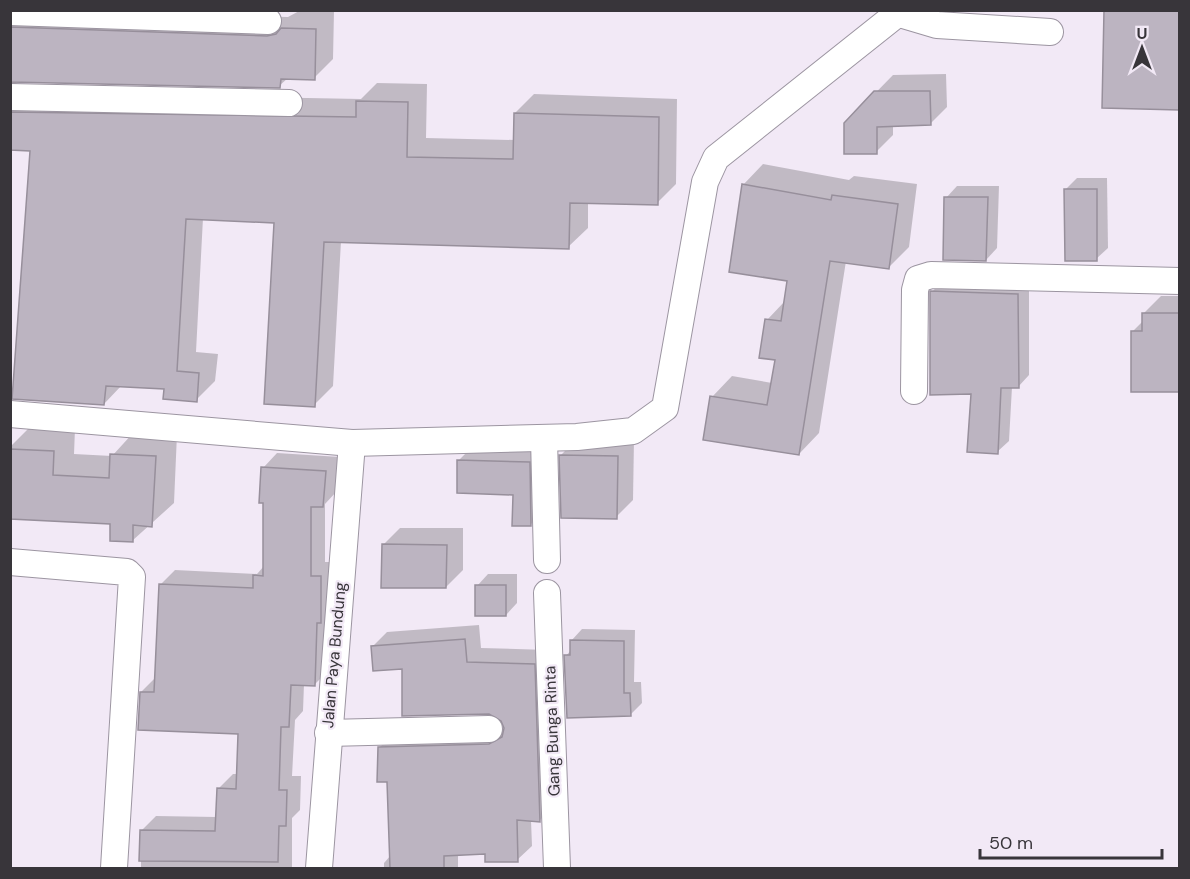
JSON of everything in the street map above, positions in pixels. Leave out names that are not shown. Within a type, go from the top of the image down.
[{"type":"street","points":[[10,12],[268,21]]},
{"type":"street","points":[[10,414],[352,443],[544,438],[633,431],[665,408],[705,182],[716,158],[901,13],[937,25],[1050,32]]},
{"type":"street","points":[[10,97],[289,103]]},
{"type":"street","points":[[914,391],[915,290],[918,279],[931,275],[1179,281]]},
{"type":"street","points":[[544,438],[547,560]]},
{"type":"street","name":"Jalan Paya Bundung","points":[[319,868],[352,443]]},
{"type":"street","points":[[10,562],[127,572],[132,577],[114,868]]},
{"type":"street","name":"Gang Bunga Rinta","points":[[547,593],[557,868]]},
{"type":"street","points":[[328,733],[489,729]]},
{"type":"building","points":[[1104,10],[1179,10],[1179,110],[1102,108]]},
{"type":"building","points":[[10,27],[267,36],[276,34],[281,28],[316,29],[315,80],[281,79],[280,88],[10,82]]},
{"type":"building","points":[[874,91],[930,91],[931,125],[877,127],[877,154],[844,154],[844,123]]},
{"type":"building","points":[[356,101],[408,102],[407,157],[513,159],[514,113],[659,117],[658,205],[570,203],[569,249],[324,242],[315,407],[264,404],[274,223],[186,219],[177,371],[199,373],[197,402],[163,399],[164,389],[106,386],[104,405],[12,399],[30,151],[10,150],[10,112],[356,117]]},
{"type":"building","points":[[742,184],[831,200],[832,195],[898,204],[889,269],[830,261],[799,455],[703,440],[710,396],[767,405],[775,360],[759,358],[765,319],[781,321],[787,281],[729,272]]},
{"type":"building","points":[[1064,189],[1097,189],[1097,261],[1065,261]]},
{"type":"building","points":[[944,197],[988,197],[986,261],[943,260]]},
{"type":"building","points":[[930,291],[1018,294],[1019,388],[1001,388],[998,454],[967,452],[971,394],[930,395]]},
{"type":"building","points":[[1142,313],[1179,313],[1179,392],[1131,392],[1131,331],[1142,331]]},
{"type":"building","points":[[10,449],[54,451],[53,475],[109,478],[110,454],[156,456],[152,527],[133,525],[133,542],[110,541],[110,524],[10,519]]},
{"type":"building","points":[[559,455],[618,456],[617,519],[561,518]]},
{"type":"building","points":[[457,460],[530,462],[531,526],[512,526],[513,495],[457,493]]},
{"type":"building","points":[[261,467],[326,471],[323,507],[311,507],[311,576],[321,576],[321,623],[317,623],[315,686],[291,685],[289,727],[281,727],[279,790],[287,790],[286,826],[279,826],[278,862],[139,861],[140,830],[215,831],[217,788],[236,789],[238,734],[138,730],[140,692],[154,692],[159,584],[253,588],[253,575],[263,576],[263,503],[259,503]]},
{"type":"building","points":[[382,544],[447,545],[446,588],[381,588]]},
{"type":"building","points":[[475,585],[506,585],[506,616],[475,616]]},
{"type":"building","points":[[465,639],[467,662],[535,664],[540,822],[517,820],[518,862],[485,862],[485,854],[444,856],[444,868],[390,868],[387,782],[377,782],[378,747],[489,744],[502,737],[504,728],[501,721],[489,714],[402,716],[402,669],[373,671],[371,646]]},
{"type":"building","points":[[570,640],[624,641],[624,693],[630,693],[631,716],[567,718],[564,655],[570,655]]}]
